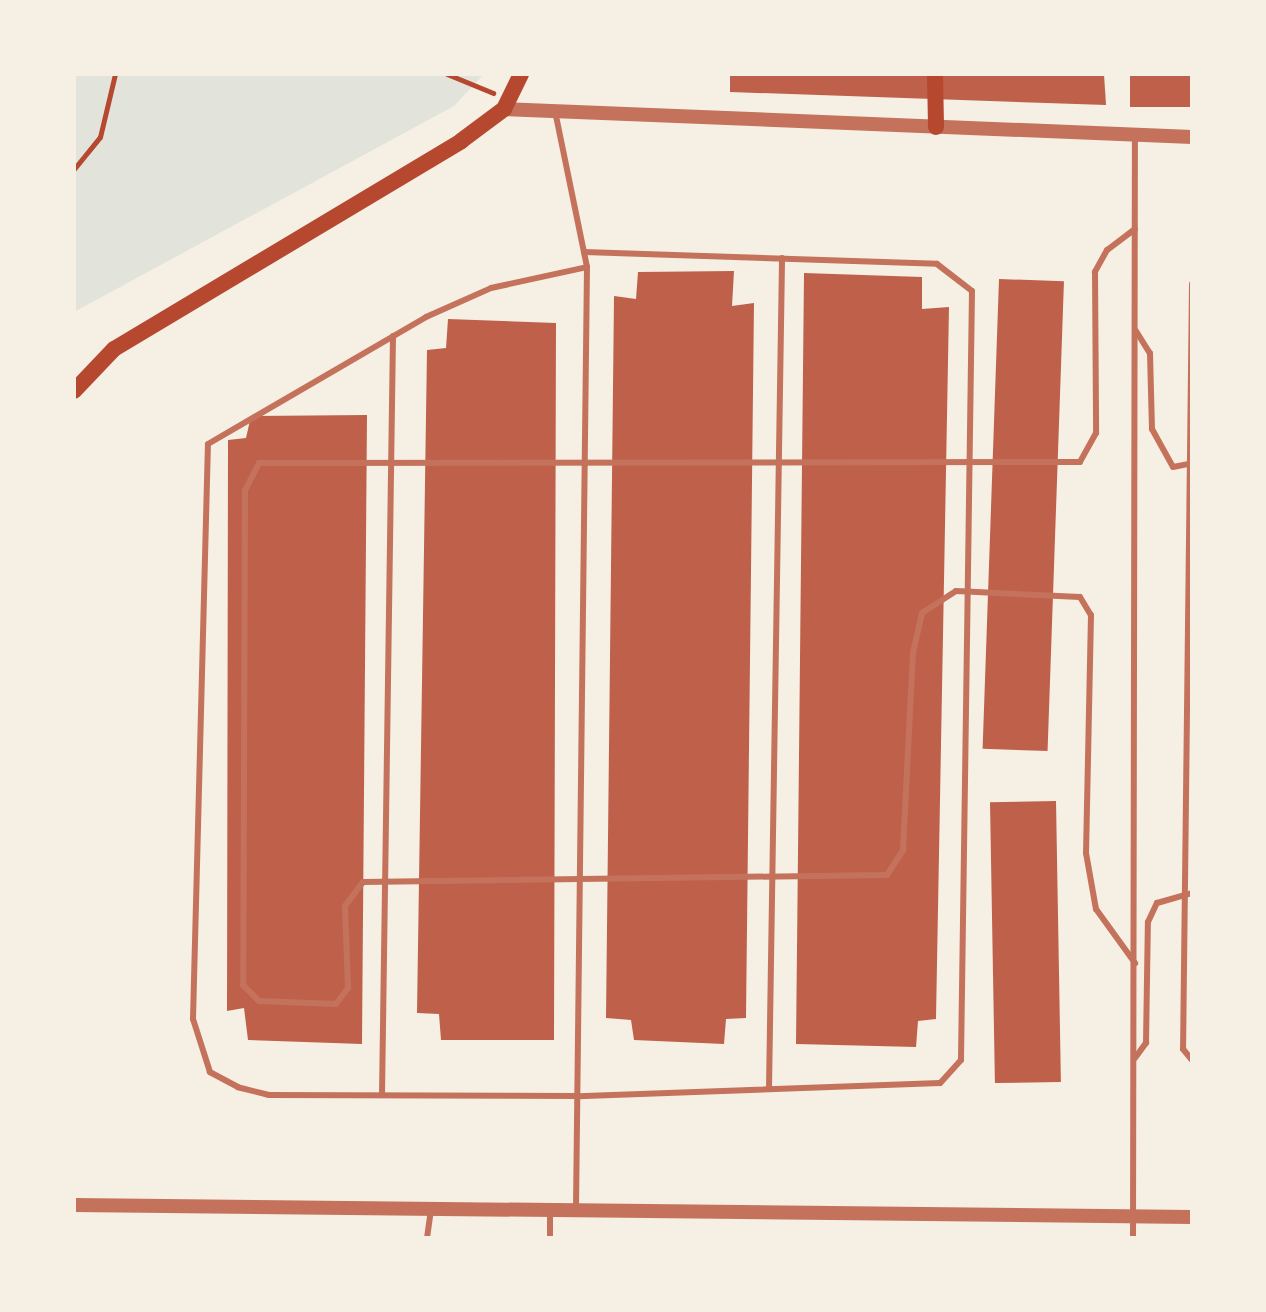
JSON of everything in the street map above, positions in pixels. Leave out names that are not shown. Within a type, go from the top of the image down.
[{"type":"main road","points":[[74,391],[114,349],[506,104],[521,74]]},
{"type":"main road","points":[[935,74],[936,127]]},
{"type":"street","points":[[506,104],[555,111],[1192,137]]},
{"type":"street","points":[[74,1205],[1192,1217]]},
{"type":"lane","points":[[555,111],[587,267],[576,1212]]},
{"type":"lane","points":[[1133,1238],[1135,136]]},
{"type":"lane","points":[[1135,229],[1107,250],[1095,272],[1096,433],[1080,462],[259,463],[245,491],[243,985],[259,1001],[336,1004],[348,988],[345,906],[363,882],[887,875],[903,850],[913,653],[922,613],[956,591],[1080,597],[1091,615],[1086,853],[1096,909],[1135,963]]},
{"type":"lane","points":[[584,252],[937,264],[972,291],[976,336],[961,1060],[940,1083],[578,1096],[269,1095],[238,1087],[210,1072],[193,1019],[208,444],[393,336],[491,288],[587,267]]},
{"type":"lane","points":[[769,1089],[782,258]]},
{"type":"lane","points":[[1192,284],[1183,1049],[1192,1060]]},
{"type":"lane","points":[[1135,331],[1150,353],[1152,429],[1173,467],[1192,463]]},
{"type":"lane","points":[[382,1095],[393,336]]},
{"type":"lane","points":[[1135,1058],[1146,1043],[1148,922],[1157,903],[1192,893]]},
{"type":"lane","points":[[427,1238],[431,1210]]},
{"type":"lane","points":[[550,1211],[550,1238]]},
{"type":"path","points":[[74,169],[100,137],[115,74]]},
{"type":"path","points":[[447,74],[506,104]]},
{"type":"shaded area","points":[[74,74],[484,74],[454,106],[74,312]]},
{"type":"building","points":[[730,74],[1104,74],[1106,105],[730,92]]},
{"type":"building","points":[[1130,74],[1192,74],[1192,107],[1130,107]]},
{"type":"building","points":[[734,271],[732,306],[754,303],[746,1018],[726,1019],[724,1044],[634,1040],[631,1020],[606,1018],[614,296],[636,299],[638,272]]},
{"type":"building","points":[[804,273],[922,277],[922,309],[949,307],[936,1019],[918,1021],[916,1047],[796,1044]]},
{"type":"building","points":[[999,279],[1064,281],[1048,751],[983,749]]},
{"type":"building","points":[[448,319],[556,323],[554,1040],[441,1040],[439,1014],[417,1013],[427,350],[446,348]]},
{"type":"building","points":[[367,415],[362,1044],[248,1040],[244,1008],[227,1011],[228,440],[246,438],[251,416]]},
{"type":"building","points":[[1056,801],[1061,1082],[995,1083],[990,802]]}]
